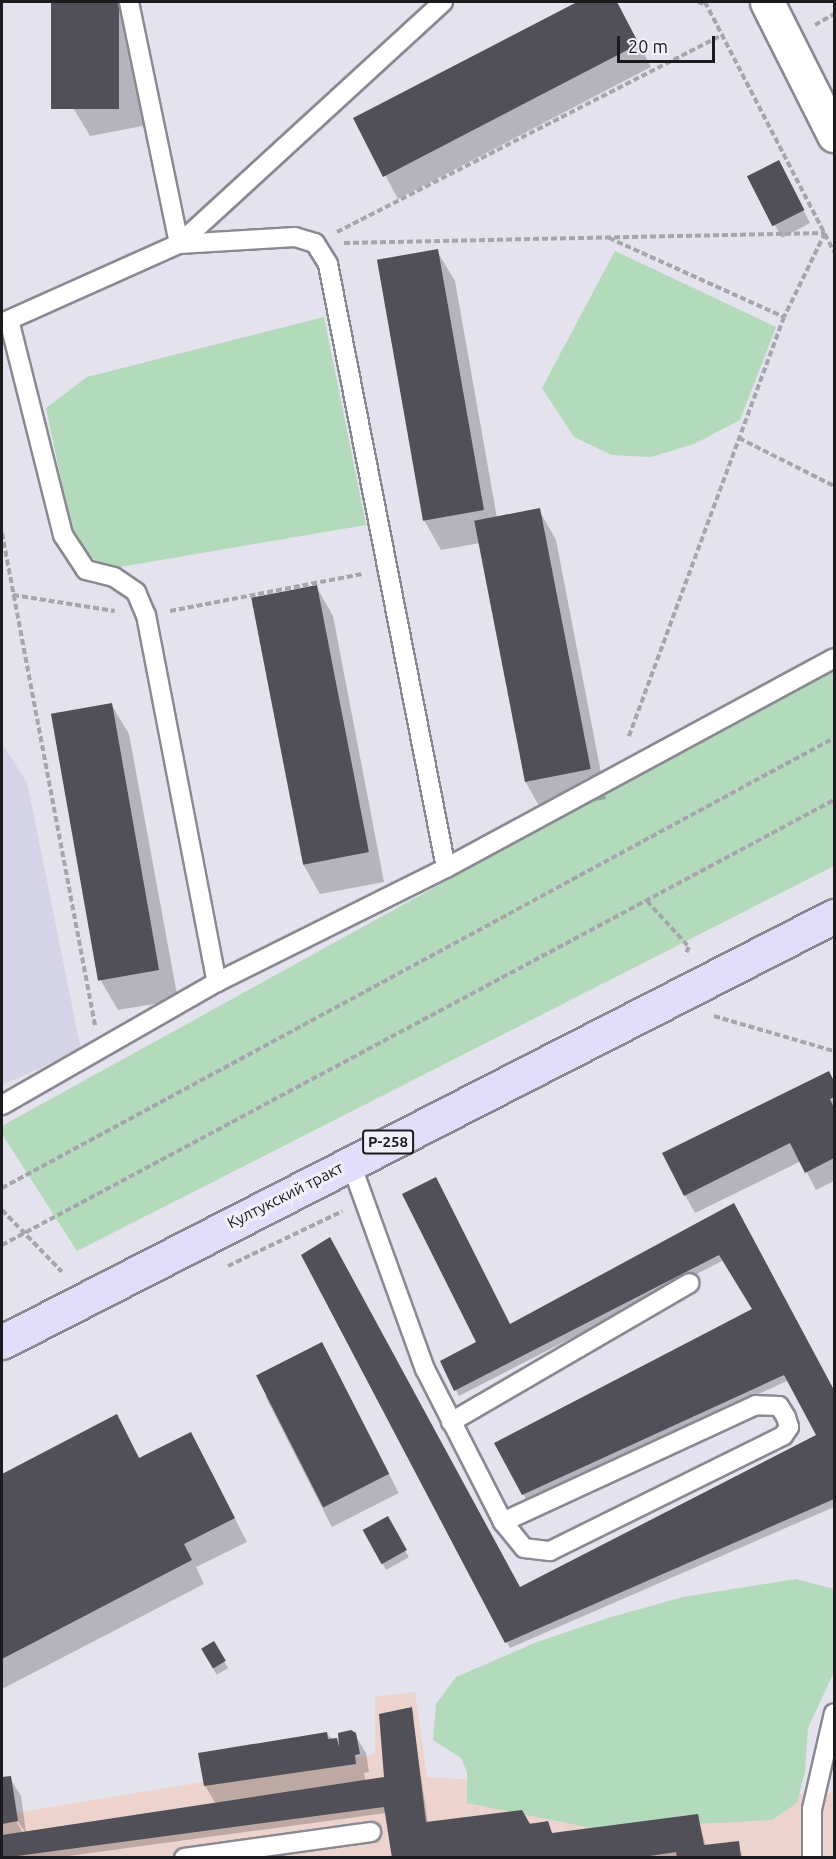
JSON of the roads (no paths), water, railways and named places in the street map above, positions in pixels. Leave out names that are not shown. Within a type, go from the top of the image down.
[{"type":"main road","name":"Р-258","points":[[698,983],[834,904]]},
{"type":"main road","name":"Р-258","points":[[698,983],[834,916]]},
{"type":"main road","name":"Култукский тракт","points":[[2,1342],[698,983]]},
{"type":"street","points":[[767,2],[834,135]]},
{"type":"lane","points":[[129,2],[179,244]]},
{"type":"lane","points":[[217,982],[146,615],[136,592],[114,578],[86,570],[63,535],[5,321],[179,244],[444,2]]},
{"type":"lane","points":[[179,244],[295,237],[315,243],[328,264],[446,868]]},
{"type":"lane","points":[[2,1105],[217,982],[446,868],[834,658]]},
{"type":"lane","points":[[350,1161],[425,1369],[503,1522],[524,1548],[550,1551],[783,1436],[789,1427],[786,1417],[779,1406],[756,1405],[503,1522]]},
{"type":"lane","points":[[451,1422],[690,1283]]},
{"type":"lane","points":[[812,1857],[812,1809],[825,1739],[834,1713]]},
{"type":"lane","points":[[184,1857],[371,1832]]}]
